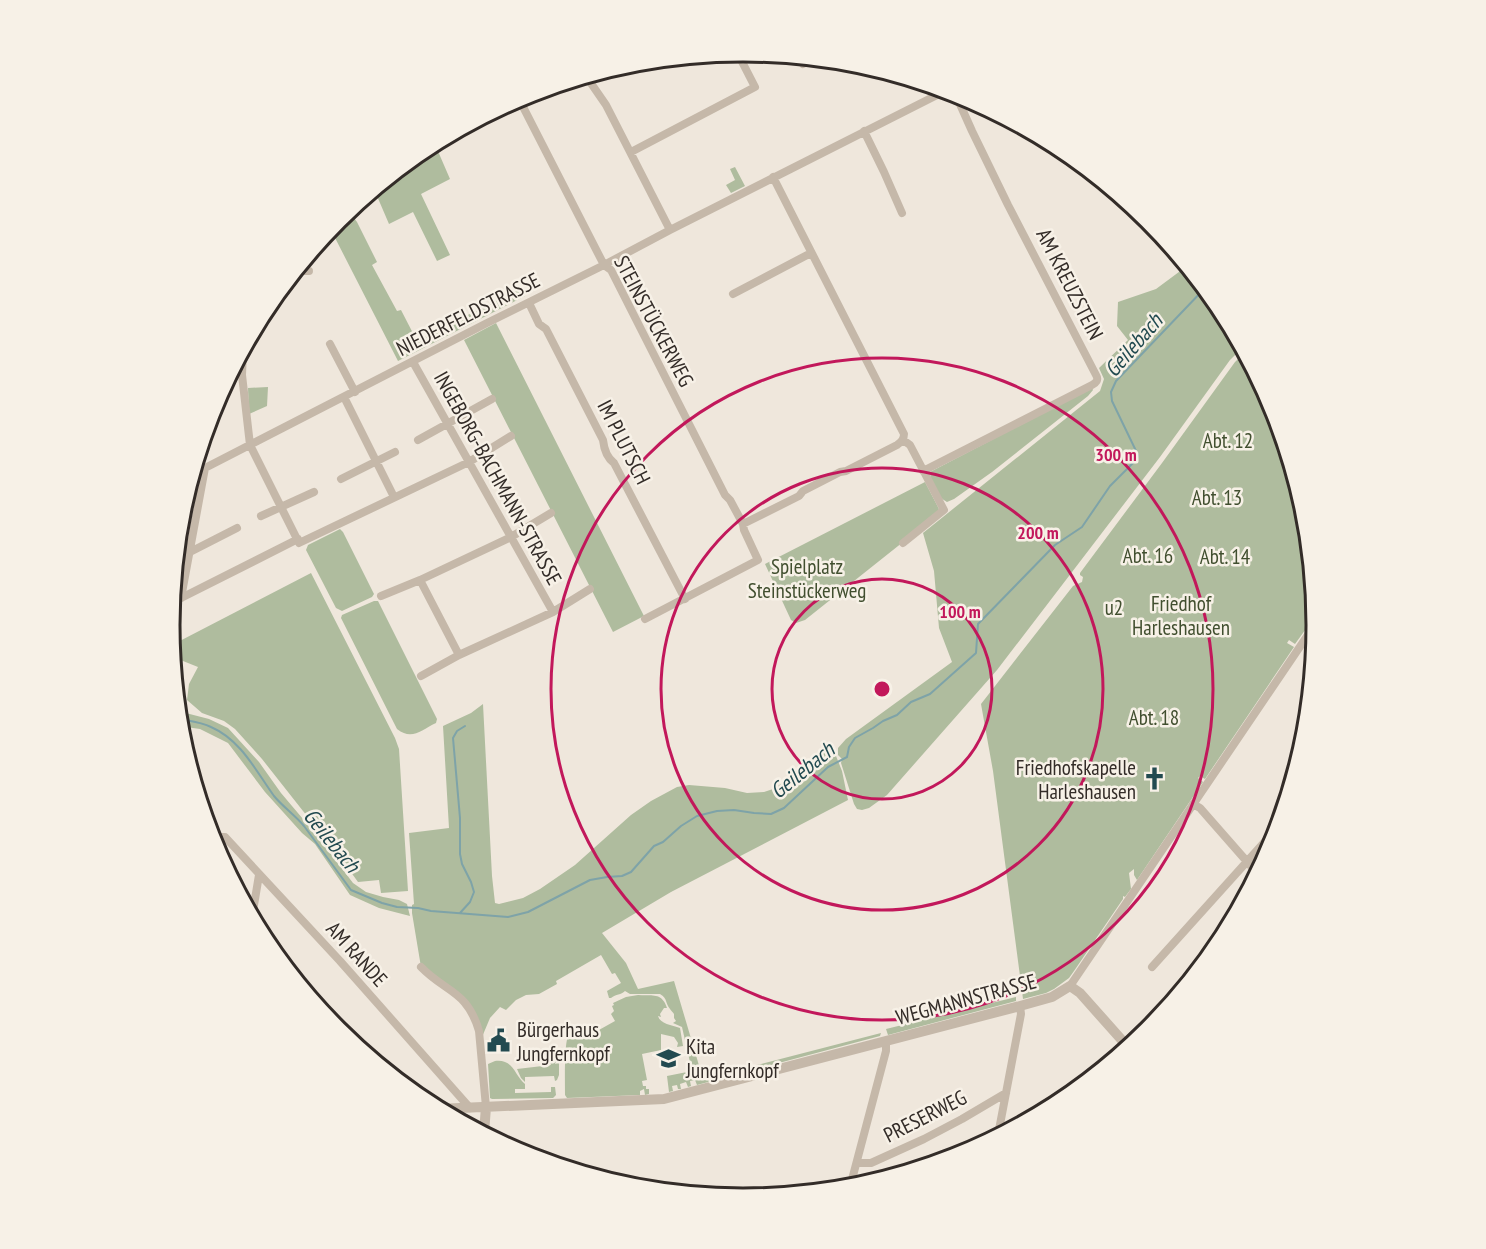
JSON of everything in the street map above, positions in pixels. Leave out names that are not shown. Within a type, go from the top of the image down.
[{"type":"street","points":[[631,152],[755,87],[742,62]]},
{"type":"street","points":[[591,83],[606,105],[670,230]]},
{"type":"street","name":"NIEDERFELDSTRASSE","points":[[298,541],[182,598],[205,468],[936,96]]},
{"type":"street","name":"AM KREUZSTEIN","points":[[923,471],[1095,384],[1098,380],[1008,206],[961,105]]},
{"type":"street","name":"STEINSTÜCKERWEG","points":[[522,107],[604,265],[610,270],[725,495],[743,524],[758,560],[685,599]]},
{"type":"street","points":[[864,131],[902,213]]},
{"type":"street","points":[[743,524],[900,442],[904,434],[773,177]]},
{"type":"street","points":[[733,294],[811,253]]},
{"type":"street","name":"IM PLUTSCH","points":[[529,303],[539,324],[546,329],[603,440],[609,459],[614,463],[685,599]]},
{"type":"street","points":[[330,344],[355,392]]},
{"type":"street","name":"INGEBORG-BACHMANN-STRASSE","points":[[413,362],[553,612]]},
{"type":"street","points":[[242,367],[250,445],[298,541],[469,462],[511,436]]},
{"type":"street","points":[[345,397],[394,497]]},
{"type":"street","points":[[418,440],[492,399]]},
{"type":"street","points":[[900,442],[910,445],[944,510],[903,543]]},
{"type":"street","points":[[341,479],[395,452]]},
{"type":"street","points":[[261,516],[314,492]]},
{"type":"street","points":[[381,596],[511,537],[550,513]]},
{"type":"street","points":[[190,552],[237,528]]},
{"type":"street","points":[[420,580],[459,655]]},
{"type":"street","points":[[421,676],[459,655],[553,612],[590,589]]},
{"type":"street","points":[[645,619],[685,599]]},
{"type":"street","name":"WEGMANNSTRASSE","points":[[455,1108],[664,1099],[1052,997],[1070,986],[1306,638]]},
{"type":"street","points":[[1193,804],[1200,808],[1251,867]]},
{"type":"street","name":"AM RANDE","points":[[222,837],[225,837],[340,961],[470,1108]]},
{"type":"street","points":[[1152,968],[1260,848]]},
{"type":"street","points":[[254,904],[259,875]]},
{"type":"street","points":[[421,967],[464,1001],[476,1019],[486,1107],[485,1124]]},
{"type":"street","points":[[1070,986],[1080,993],[1122,1040]]},
{"type":"street","points":[[1000,1125],[1021,1014],[1020,1005]]},
{"type":"street","points":[[853,1177],[886,1041]]},
{"type":"street","name":"PRESERWEG","points":[[857,1162],[871,1162],[924,1139],[1006,1093]]},
{"type":"green space","points":[[438,151],[450,179],[421,194],[450,255],[437,261],[413,212],[389,224],[377,197]]},
{"type":"green space","points":[[735,167],[745,186],[731,193],[726,185],[735,180],[730,169]]},
{"type":"green space","points":[[354,218],[377,262],[372,265],[397,311],[401,310],[417,341],[521,288],[525,296],[398,361],[335,237]]},
{"type":"green space","points":[[1181,271],[1211,312],[1237,353],[997,670],[887,795],[869,808],[857,809],[841,763],[842,759],[838,755],[838,748],[846,739],[952,662],[939,628],[934,571],[923,533],[1100,391],[1104,379],[1099,368],[1128,340],[1117,326],[1118,302],[1156,289]]},
{"type":"green space","points":[[496,323],[644,616],[613,632],[464,340]]},
{"type":"green space","name":"Friedhof Harleshausen","points":[[1239,358],[1248,375],[1263,409],[1287,479],[1301,551],[1306,629],[1295,644],[1289,640],[1287,643],[1294,647],[1205,779],[1200,776],[1198,778],[1203,782],[1137,880],[1134,869],[1129,873],[1131,889],[1125,897],[1123,896],[1069,978],[1046,993],[1023,999],[993,771],[981,704],[1073,586],[1082,582],[1083,577],[1080,573]]},
{"type":"green space","points":[[268,387],[267,406],[249,414],[248,388]]},
{"type":"green space","points":[[1092,388],[1088,396],[954,499],[947,502],[937,493],[930,472]]},
{"type":"green space","name":"Spielplatz Steinstückerweg","points":[[925,482],[939,509],[937,515],[805,620],[796,623],[791,620],[765,564]]},
{"type":"green space","points":[[340,529],[374,594],[342,611],[336,608],[306,550],[308,545]]},
{"type":"green space","points":[[311,573],[399,749],[408,891],[381,893],[379,880],[358,882],[332,846],[235,729],[224,721],[202,713],[187,700],[189,684],[198,667],[181,660],[180,641]]},
{"type":"green space","points":[[378,601],[437,719],[436,723],[416,733],[407,734],[397,729],[341,618],[342,615]]},
{"type":"green space","points":[[483,704],[492,876],[495,903],[499,904],[523,898],[540,889],[575,865],[631,815],[677,787],[689,785],[725,788],[747,793],[764,792],[788,780],[827,748],[830,748],[842,771],[848,800],[671,892],[602,933],[626,963],[638,989],[674,981],[703,1079],[881,1033],[880,1036],[697,1085],[695,1080],[690,1081],[691,1086],[688,1087],[686,1082],[680,1084],[681,1089],[678,1089],[677,1085],[672,1086],[673,1091],[669,1092],[667,1076],[692,1071],[682,1027],[673,1023],[676,1021],[674,1014],[660,994],[630,994],[625,991],[609,998],[607,991],[621,983],[615,973],[612,974],[601,955],[556,981],[557,984],[539,994],[526,995],[516,1000],[506,1010],[500,1007],[490,1018],[482,1037],[471,1009],[421,967],[412,913],[414,904],[409,833],[449,828],[443,726],[471,713]]},
{"type":"green space","points":[[188,713],[209,719],[228,728],[259,762],[353,883],[366,892],[407,904],[410,916],[379,908],[350,895],[315,844],[265,792],[228,743],[200,729],[190,728]]},
{"type":"green space","points":[[638,995],[656,996],[662,999],[667,1008],[664,1008],[660,1014],[661,1017],[658,1016],[659,1019],[680,1028],[683,1046],[677,1047],[678,1043],[674,1037],[661,1034],[661,1050],[642,1054],[647,1080],[642,1081],[643,1086],[649,1089],[649,1094],[645,1095],[644,1089],[640,1091],[640,1095],[567,1098],[565,1095],[565,1056],[569,1034],[583,1024],[590,1035],[615,1021],[611,1014],[614,1011],[613,1003]]},
{"type":"green space","points":[[1016,997],[1016,1001],[888,1035],[886,1029]]},
{"type":"green space","points":[[554,1055],[557,1058],[555,1064],[559,1063],[557,1080],[555,1081],[554,1076],[525,1077],[525,1082],[521,1078],[517,1069],[551,1065],[548,1059]]},
{"type":"green space","points":[[495,1061],[506,1062],[510,1065],[525,1084],[525,1089],[515,1089],[515,1093],[551,1092],[551,1087],[555,1087],[556,1095],[553,1098],[490,1098],[488,1064]]},
{"type":"waterway","name":"Geilebach","points":[[189,721],[207,725],[222,733],[239,748],[274,796],[304,826],[351,890],[397,907],[508,917],[528,912],[590,880],[622,876],[631,872],[654,846],[663,842],[697,816],[734,810],[771,814],[784,808],[828,767],[847,757],[849,747],[855,738],[897,715],[911,702],[930,694],[976,653],[978,624],[1055,545],[1082,527],[1110,486],[1137,459],[1138,455],[1112,401],[1111,392],[1116,381],[1199,295]]},
{"type":"waterway","points":[[460,913],[470,902],[474,892],[460,854],[460,818],[453,738],[457,731],[465,726]]},
{"type":"place","name":"Friedhofskapelle Harleshausen","points":[[1154,779]]},
{"type":"place","name":"Bürgerhaus Jungfernkopf","points":[[499,1041]]},
{"type":"place","name":"Kita Jungfernkopf","points":[[668,1058]]},
{"type":"park label","name":"Abt. 12","points":[[1228,440]]},
{"type":"park label","name":"Abt. 13","points":[[1217,497]]},
{"type":"park label","name":"Abt. 16","points":[[1148,555]]},
{"type":"park label","name":"Abt. 14","points":[[1225,556]]},
{"type":"park label","name":"u2","points":[[1114,607]]},
{"type":"park label","name":"Abt. 18","points":[[1154,717]]}]
